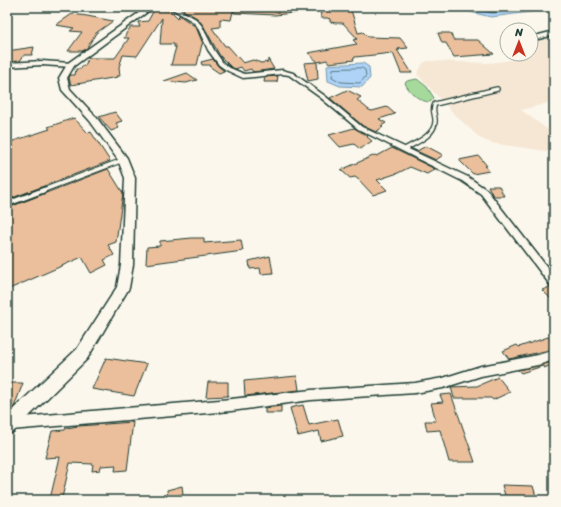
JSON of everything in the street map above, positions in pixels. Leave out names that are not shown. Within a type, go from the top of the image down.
[{"type":"main road","points":[[8,425],[82,354],[123,288],[127,265],[130,178],[123,160],[93,120],[66,90],[63,78],[75,62],[151,7]]},
{"type":"street","points":[[171,7],[194,20],[199,26],[211,50],[221,64],[228,69],[247,76],[282,72],[291,74],[360,128],[465,179],[484,192],[554,282]]},
{"type":"street","points":[[539,37],[554,33]]},
{"type":"street","points":[[7,65],[75,62]]},
{"type":"street","points":[[42,63],[75,62]]},
{"type":"street","points":[[8,425],[231,405],[311,395],[415,388],[443,383],[481,371],[538,360],[554,355]]},
{"type":"lane","points":[[405,149],[427,134],[433,127],[435,122],[433,106],[435,104],[498,90]]},
{"type":"lane","points":[[7,204],[123,160]]},
{"type":"shaded area","points":[[554,38],[553,96],[548,103],[521,110],[551,132],[553,148],[546,151],[491,143],[480,138],[455,115],[417,74],[423,63],[428,61],[487,63],[539,62],[539,41]]},
{"type":"green space","points":[[417,79],[427,87],[434,98],[430,102],[426,102],[415,96],[405,83],[407,81]]},
{"type":"water","points":[[449,7],[554,7],[554,9],[491,17]]},
{"type":"water","points":[[363,63],[369,67],[370,78],[362,87],[340,86],[328,81],[327,65]]},
{"type":"building","points":[[185,7],[234,7],[231,20],[220,19],[220,27],[212,28],[225,46],[228,46],[243,63],[253,60],[261,63],[268,62],[268,59],[274,69],[253,72],[251,69],[244,71],[241,67],[235,69],[231,67],[220,56],[203,25],[197,18],[183,10]]},
{"type":"building","points":[[234,7],[302,7],[302,12],[275,15],[234,13]]},
{"type":"building","points":[[320,7],[351,10],[358,33],[363,32],[368,37],[400,38],[408,48],[397,50],[412,73],[401,73],[393,53],[355,57],[353,58],[354,60],[329,63],[327,60],[318,62],[308,53],[357,44],[353,40],[357,39],[355,36],[343,23],[330,22],[330,19],[321,18]]},
{"type":"building","points":[[155,8],[168,8],[178,18],[179,15],[196,27],[203,44],[197,65],[171,65],[176,47],[174,47],[174,44],[160,44],[162,18],[137,56],[123,55],[119,67],[120,76],[71,85],[69,78],[70,75],[75,75],[76,69],[81,69],[82,66],[85,66],[88,58],[115,58],[129,38],[124,38],[131,27],[140,27],[138,22],[148,21]]},
{"type":"building","points":[[72,14],[113,21],[96,33],[87,48],[83,51],[68,51],[82,32],[70,31],[74,28],[56,25]]},
{"type":"building","points":[[438,33],[450,33],[454,40],[478,40],[494,54],[454,57],[446,43],[442,43]]},
{"type":"building","points":[[34,47],[32,55],[24,55],[20,61],[7,62],[7,51]]},
{"type":"building","points":[[213,59],[224,71],[219,73],[209,66],[210,65],[202,65],[201,62]]},
{"type":"building","points":[[317,62],[318,79],[308,81],[304,63]]},
{"type":"building","points":[[187,73],[197,80],[186,83],[164,81]]},
{"type":"building","points":[[278,76],[277,82],[264,82],[265,77]]},
{"type":"building","points":[[347,90],[361,97],[357,100],[369,110],[372,111],[387,107],[395,114],[379,119],[386,123],[376,132],[363,126],[330,98]]},
{"type":"building","points":[[115,112],[122,121],[116,123],[119,128],[111,131],[99,117]]},
{"type":"building","points":[[74,118],[88,133],[91,132],[110,161],[7,200],[7,143],[50,129],[48,127]]},
{"type":"building","points":[[354,128],[368,136],[367,137],[372,141],[360,149],[354,144],[340,147],[329,135]]},
{"type":"building","points":[[426,146],[443,155],[436,160],[412,149],[417,151]]},
{"type":"building","points":[[392,148],[435,169],[427,174],[410,167],[377,180],[387,190],[373,195],[359,180],[355,177],[350,178],[341,170],[375,155],[377,156]]},
{"type":"building","points":[[479,156],[489,171],[473,174],[459,160]]},
{"type":"building","points":[[108,169],[123,193],[116,242],[108,245],[114,255],[104,260],[107,265],[91,273],[82,257],[7,290],[7,208]]},
{"type":"building","points":[[488,186],[499,186],[504,196],[493,196]]},
{"type":"building","points":[[204,238],[204,243],[241,240],[243,251],[146,264],[147,247],[160,246],[160,241]]},
{"type":"building","points":[[270,256],[273,273],[261,274],[260,268],[250,269],[249,261]]},
{"type":"building","points":[[550,287],[554,290],[554,302],[542,290]]},
{"type":"building","points":[[548,337],[554,343],[554,349],[509,359],[503,351],[517,345],[519,347]]},
{"type":"building","points":[[106,358],[147,364],[134,396],[92,389]]},
{"type":"building","points":[[552,362],[554,364],[544,368],[543,366],[521,373],[518,370]]},
{"type":"building","points":[[297,376],[299,390],[245,396],[244,381]]},
{"type":"building","points":[[498,377],[510,392],[493,400],[491,398],[454,398],[451,387],[477,386]]},
{"type":"building","points":[[208,382],[228,382],[228,396],[206,397]]},
{"type":"building","points":[[7,383],[23,383],[14,407],[7,413]]},
{"type":"building","points":[[451,394],[475,462],[449,462],[440,430],[427,431],[425,421],[436,421],[431,403],[443,402],[440,395]]},
{"type":"building","points":[[303,405],[309,425],[338,419],[343,436],[321,441],[319,431],[298,436],[290,408]]},
{"type":"building","points":[[281,406],[281,413],[265,413],[265,408]]},
{"type":"building","points":[[133,422],[127,470],[115,471],[116,465],[101,466],[100,470],[92,471],[93,464],[70,463],[62,498],[50,499],[60,457],[45,458],[52,431],[65,430],[66,428],[79,426]]},
{"type":"building","points":[[502,485],[533,486],[537,500],[506,499]]},
{"type":"building","points":[[182,486],[183,494],[168,498],[167,490]]}]
